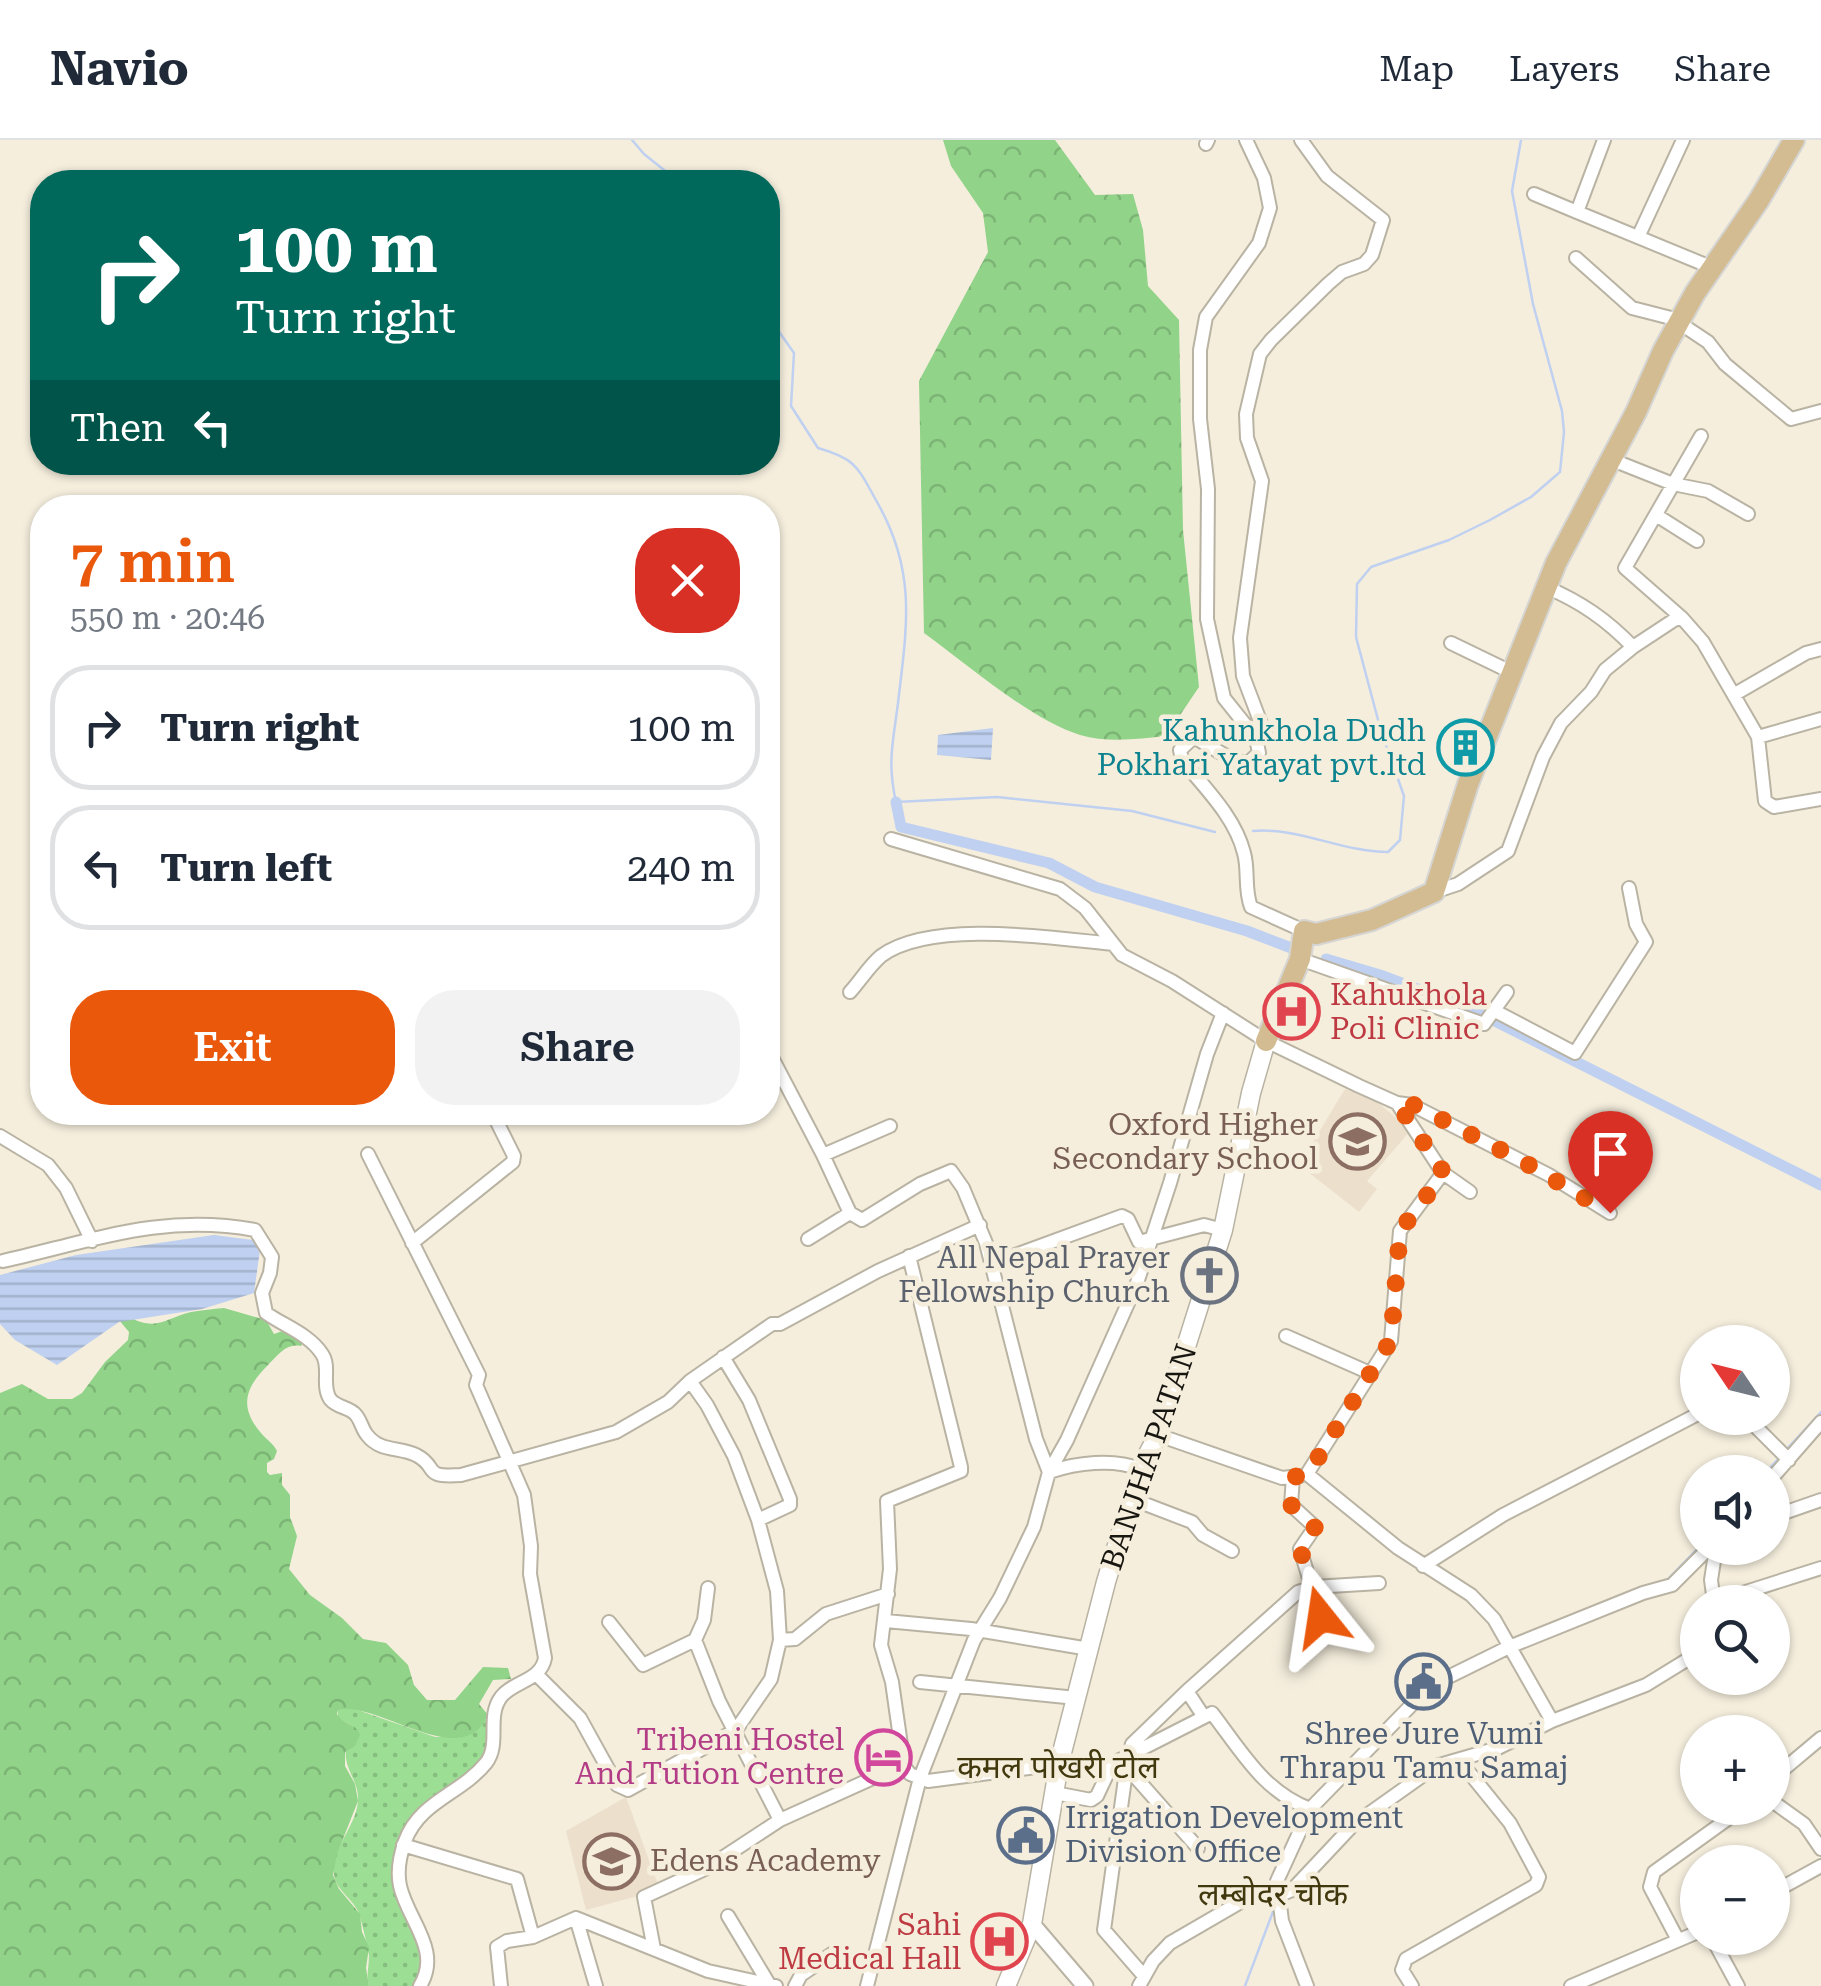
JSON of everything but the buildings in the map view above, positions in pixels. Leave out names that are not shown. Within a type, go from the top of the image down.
[{"type":"main road","points":[[1304,931],[1316,934],[1372,920],[1434,892],[1468,784],[1546,587],[1678,323],[1760,200],[1794,140]]},
{"type":"main road","name":"BANJHA PATAN","points":[[1006,1986],[1032,1924],[1060,1764],[1140,1468],[1158,1435],[1222,1230],[1251,1093],[1266,1041],[1300,959],[1304,931]]},
{"type":"street","points":[[1246,140],[1264,178],[1270,208],[1259,242],[1206,316],[1200,350],[1200,418],[1208,489],[1207,618],[1224,698],[1256,738],[1259,754],[1247,764],[1194,738],[1180,750],[1182,760],[1237,830],[1246,857],[1245,891],[1251,908],[1304,931]]},
{"type":"street","points":[[1256,738],[1265,734],[1243,676],[1240,638],[1262,480],[1247,438],[1246,414],[1260,354],[1328,284],[1342,272],[1364,264],[1372,254],[1383,220],[1327,176],[1301,140]]},
{"type":"street","points":[[1577,212],[1604,140]]},
{"type":"street","points":[[1640,235],[1683,140]]},
{"type":"street","points":[[1534,194],[1713,268]]},
{"type":"street","points":[[1576,258],[1632,308],[1671,318],[1708,342],[1725,364],[1792,419],[1821,411]]},
{"type":"street","points":[[1701,436],[1624,568],[1682,618],[1703,642],[1735,694],[1758,738],[1764,802],[1774,807],[1821,799]]},
{"type":"street","points":[[1610,459],[1674,484],[1708,491],[1748,514]]},
{"type":"street","points":[[1656,515],[1697,541]]},
{"type":"street","points":[[1546,587],[1575,600],[1612,625],[1633,647]]},
{"type":"street","points":[[1434,892],[1458,884],[1508,851],[1543,757],[1562,722],[1591,692],[1605,670],[1633,647],[1682,618]]},
{"type":"street","points":[[1450,643],[1513,673]]},
{"type":"street","points":[[1735,694],[1806,653],[1821,650]]},
{"type":"street","points":[[1758,738],[1821,719]]},
{"type":"street","points":[[891,840],[1060,889],[1084,908],[1122,955],[1172,981],[1266,1041],[1397,1103],[1412,1104],[1610,1213]]},
{"type":"street","points":[[1494,1011],[1575,1053],[1646,942],[1636,924],[1628,888]]},
{"type":"street","points":[[850,992],[882,956],[916,940],[1012,934],[1113,944]]},
{"type":"street","points":[[1300,959],[1484,1024],[1507,992]]},
{"type":"street","points":[[868,1986],[920,1778],[967,1655],[1034,1527],[1050,1472],[1138,1283],[1206,1054],[1223,1013]]},
{"type":"street","points":[[780,1073],[850,1213],[862,1220],[920,1184],[951,1171],[963,1188],[980,1225],[1036,1439],[1050,1472]]},
{"type":"street","points":[[1397,1103],[1444,1173],[1470,1192]]},
{"type":"street","points":[[412,1243],[513,1162],[514,1156],[498,1125]]},
{"type":"street","points":[[823,1155],[890,1126]]},
{"type":"street","points":[[0,1136],[48,1165],[66,1188],[92,1241]]},
{"type":"street","points":[[368,1154],[479,1375],[476,1385],[524,1495],[531,1546],[530,1574],[544,1649],[544,1666],[500,1698],[493,1721],[493,1749],[486,1763],[427,1807],[403,1845],[400,1888],[421,1929],[428,1967],[420,1986]]},
{"type":"street","points":[[1321,1617],[1300,1549],[1315,1527],[1290,1504],[1300,1476],[1370,1373],[1394,1330],[1400,1231],[1444,1173]]},
{"type":"street","points":[[808,1239],[850,1213]]},
{"type":"street","points":[[990,1264],[1122,1216],[1128,1219],[1138,1242],[1152,1242],[1204,1226],[1222,1230]]},
{"type":"street","points":[[3,1262],[132,1228],[221,1223],[255,1230],[272,1257],[262,1293],[266,1313],[298,1332],[321,1352],[326,1361],[329,1397],[353,1411],[366,1434],[378,1445],[417,1456],[434,1474],[442,1476],[462,1475],[616,1432],[668,1402],[772,1324],[780,1324],[909,1256],[980,1225]]},
{"type":"street","points":[[909,1256],[961,1470],[888,1501],[888,1594],[881,1645],[892,1682],[904,1766],[910,1774],[928,1781],[1060,1764]]},
{"type":"street","points":[[1286,1336],[1370,1373]]},
{"type":"street","points":[[723,1358],[748,1400],[790,1499],[790,1505],[758,1520]]},
{"type":"street","points":[[536,1674],[580,1718],[622,1789],[628,1790],[736,1730],[771,1678],[780,1640],[778,1591],[734,1456],[708,1405],[690,1382]]},
{"type":"street","points":[[1790,1458],[1821,1422]]},
{"type":"street","points":[[1423,1566],[1503,1515],[1680,1423]]},
{"type":"street","points":[[1158,1435],[1282,1478],[1300,1476],[1423,1566],[1471,1595],[1494,1619],[1552,1721]]},
{"type":"street","points":[[1764,1435],[1783,1455]]},
{"type":"street","points":[[1050,1472],[1070,1465],[1122,1464],[1140,1468]]},
{"type":"street","points":[[1132,1499],[1192,1522],[1203,1536],[1232,1551]]},
{"type":"street","points":[[1790,1511],[1821,1500]]},
{"type":"street","points":[[1307,1986],[1276,1897],[1276,1881],[1310,1809],[1430,1686],[1510,1647],[1672,1585],[1695,1565]]},
{"type":"street","points":[[1766,1585],[1821,1567]]},
{"type":"street","points":[[1379,1583],[1314,1587],[1286,1600],[1132,1744],[1104,1930],[1142,1981],[1153,1960],[1170,1943],[1196,1927],[1259,1894],[1276,1897],[1292,1890],[1352,1825],[1436,1766],[1498,1748],[1552,1721],[1646,1685],[1680,1664]]},
{"type":"street","points":[[609,1622],[643,1665],[695,1640],[704,1620],[708,1588]]},
{"type":"street","points":[[780,1640],[794,1639],[826,1614],[888,1594]]},
{"type":"street","points":[[886,1621],[1089,1649]]},
{"type":"street","points":[[695,1640],[719,1701],[780,1820]]},
{"type":"street","points":[[920,1682],[1076,1698]]},
{"type":"street","points":[[1187,1691],[1266,1783],[1287,1800],[1310,1809]]},
{"type":"street","points":[[1054,1792],[1091,1800],[1097,1796],[1112,1764],[1208,1715]]},
{"type":"street","points":[[1790,1764],[1821,1738]]},
{"type":"street","points":[[1128,1757],[1131,1772],[1198,1848]]},
{"type":"street","points":[[1412,1986],[1402,1970],[1406,1958],[1536,1885],[1540,1877],[1510,1823],[1460,1760]]},
{"type":"street","points":[[654,1950],[644,1896],[707,1868],[780,1820],[904,1766]]},
{"type":"street","points":[[1790,1814],[1804,1824],[1821,1849]]},
{"type":"street","points":[[1571,1986],[1591,1981],[1678,1940],[1650,1886],[1654,1872],[1719,1825]]},
{"type":"street","points":[[403,1845],[517,1879],[533,1937]]},
{"type":"street","points":[[1790,1883],[1821,1866]]},
{"type":"street","points":[[728,1916],[772,1985]]},
{"type":"street","points":[[576,1918],[596,1986]]},
{"type":"street","points":[[501,1986],[497,1947],[507,1941],[533,1937],[576,1918],[708,1971],[772,1985]]},
{"type":"street","points":[[1032,1924],[1085,1986]]},
{"type":"street","points":[[795,1986],[801,1975],[833,1953]]},
{"type":"street","points":[[1721,1955],[1738,1986]]},
{"type":"shaded area","name":"Oxford Higher Secondary School","points":[[1345,1089],[1377,1102],[1411,1130],[1367,1181],[1377,1189],[1359,1212],[1299,1165]]},
{"type":"shaded area","name":"Edens Academy","points":[[626,1797],[660,1890],[586,1910],[566,1831]]},
{"type":"green space","points":[[943,140],[1055,140],[1095,195],[1133,194],[1143,230],[1148,286],[1179,320],[1183,530],[1199,687],[1166,736],[1101,739],[1061,728],[1020,704],[924,633],[919,381],[988,252],[983,213],[951,166]]},
{"type":"green space","points":[[224,1308],[266,1320],[274,1334],[285,1330],[303,1342],[275,1357],[254,1381],[247,1405],[254,1423],[277,1451],[267,1463],[267,1472],[282,1473],[282,1485],[290,1495],[290,1517],[297,1536],[289,1569],[310,1595],[363,1639],[386,1643],[408,1665],[414,1685],[427,1700],[455,1700],[483,1667],[508,1668],[511,1679],[493,1680],[479,1704],[488,1715],[476,1731],[459,1738],[440,1737],[355,1710],[338,1710],[340,1718],[360,1735],[355,1746],[345,1752],[345,1766],[355,1784],[358,1801],[333,1875],[339,1889],[360,1914],[369,1947],[369,1986],[0,1986],[0,1393],[22,1384],[48,1399],[72,1399],[82,1393],[128,1340],[129,1332],[119,1320],[127,1316],[153,1324],[191,1312]]},
{"type":"green space","points":[[342,1708],[435,1737],[459,1736],[488,1715],[494,1715],[487,1757],[419,1813],[398,1856],[426,1965],[418,1986],[369,1986],[369,1953],[359,1914],[335,1880],[336,1857],[358,1800],[346,1755],[346,1748],[355,1745],[353,1726],[338,1718]]},
{"type":"water","points":[[993,728],[991,760],[937,755],[938,735]]},
{"type":"water","points":[[214,1235],[253,1240],[260,1250],[254,1293],[202,1309],[119,1322],[57,1365],[15,1340],[0,1324],[0,1275],[76,1255]]},
{"type":"waterway","points":[[632,140],[664,170]]},
{"type":"waterway","points":[[1253,831],[1287,833],[1371,851],[1388,852],[1400,840],[1404,796],[1381,731],[1356,637],[1357,584],[1371,567],[1449,540],[1490,520],[1531,497],[1560,472],[1562,411],[1533,304],[1512,191],[1521,140]]},
{"type":"waterway","points":[[780,333],[794,353],[791,406],[818,448],[841,456],[860,473],[890,528],[904,576],[906,624],[892,752],[896,802],[997,797],[1132,811],[1215,832]]},
{"type":"waterway","points":[[896,802],[901,827],[1049,863],[1095,887],[1247,931],[1294,949]]},
{"type":"waterway","points":[[1326,959],[1479,1012]]},
{"type":"waterway","points":[[1495,1021],[1821,1185]]},
{"type":"waterway","points":[[1785,1451],[1821,1412]]},
{"type":"waterway","points":[[1668,1579],[1682,1565]]},
{"type":"waterway","points":[[1245,1986],[1274,1909]]},
{"type":"place","name":"Kahunkhola Dudh Pokhari Yatayat pvt.ltd","points":[[1465,748]]},
{"type":"place","name":"Kahukhola Poli Clinic","points":[[1291,1012]]},
{"type":"place","name":"Oxford Higher Secondary School","points":[[1357,1142]]},
{"type":"place","name":"All Nepal Prayer Fellowship Church","points":[[1209,1275]]},
{"type":"place","name":"Shree Jure Vumi Thrapu Tamu Samaj","points":[[1424,1681]]},
{"type":"place","name":"Tribeni Hostel And Tution Centre","points":[[883,1757]]},
{"type":"place","name":"Irrigation Development Division Office","points":[[1026,1835]]},
{"type":"place","name":"Edens Academy","points":[[611,1861]]},
{"type":"place","name":"Sahi Medical Hall","points":[[1000,1942]]},
{"type":"district","name":"कमल पोखरी टोल","points":[[1058,1767]]},
{"type":"district","name":"लम्बोदर चोक","points":[[1273,1894]]},
{"type":"route","points":[[1321,1617],[1310,1571],[1300,1549],[1315,1527],[1290,1504],[1293,1477],[1308,1474],[1391,1340],[1398,1237],[1444,1173],[1397,1103],[1412,1104],[1498,1148],[1610,1213]]}]
